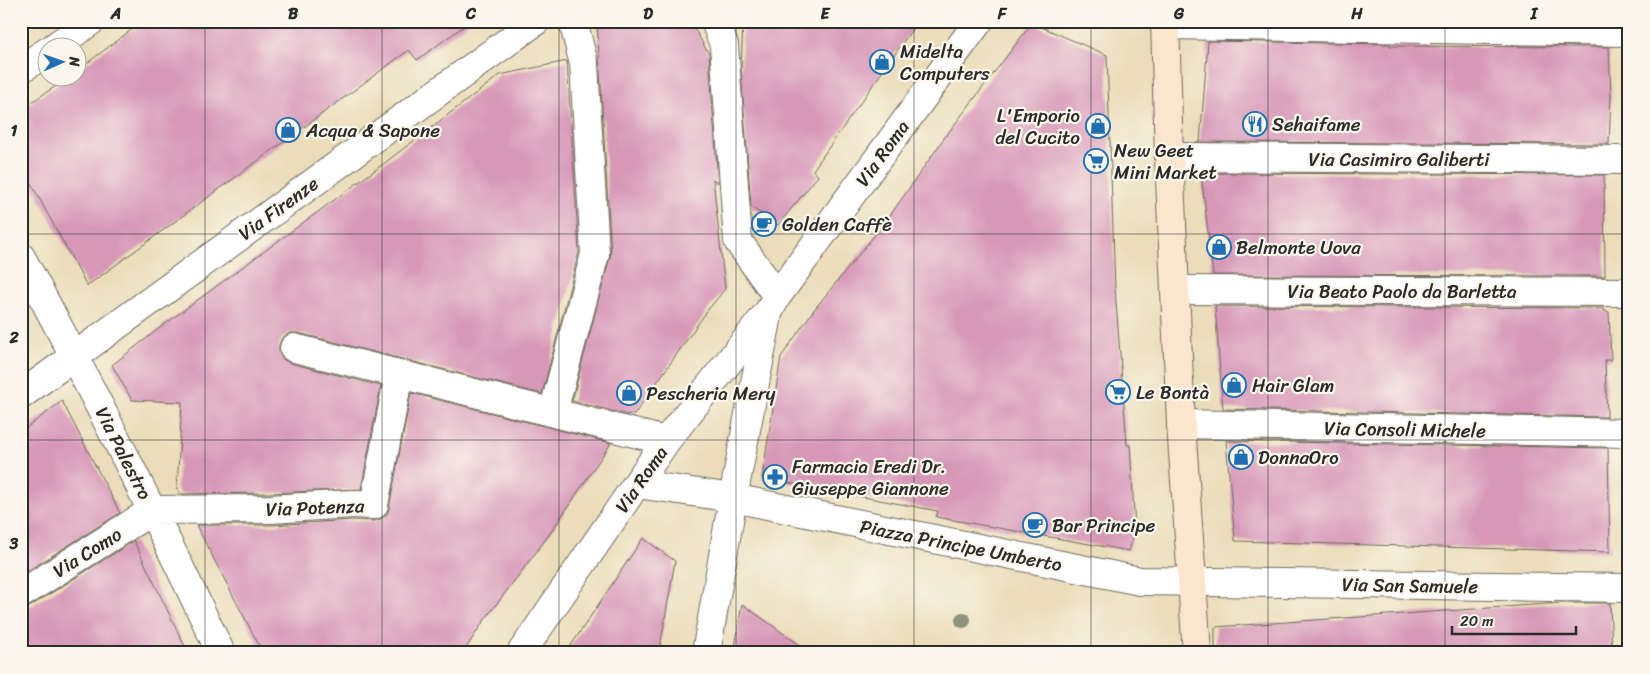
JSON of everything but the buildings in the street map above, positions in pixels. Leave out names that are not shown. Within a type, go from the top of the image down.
[{"type":"street","points":[[66,38],[91,21]]},
{"type":"street","name":"Via Firenze","points":[[21,396],[536,21]]},
{"type":"street","points":[[553,412],[595,254],[584,64],[573,21]]},
{"type":"street","points":[[715,21],[724,45],[738,241],[773,304]]},
{"type":"street","name":"Via Roma","points":[[521,653],[666,441],[773,304],[979,21]]},
{"type":"street","points":[[1197,653],[1191,582],[1175,290],[1165,23],[1629,32]]},
{"type":"street","points":[[21,69],[38,58]]},
{"type":"street","name":"Via Casimiro Galiberti","points":[[1169,157],[1629,160]]},
{"type":"street","name":"Via Palestro","points":[[21,257],[75,356],[153,510],[221,653]]},
{"type":"street","name":"Via Beato Paolo da Barletta","points":[[1175,290],[1629,292]]},
{"type":"street","name":"Via Roma","points":[[706,653],[732,498],[773,304]]},
{"type":"street","points":[[294,348],[666,441]]},
{"type":"street","name":"Via Potenza","points":[[153,510],[270,509],[352,504],[374,505],[399,374]]},
{"type":"street","name":"Via Consoli Michele","points":[[1182,424],[1629,433]]},
{"type":"street","name":"Piazza Principe Umberto","points":[[637,484],[732,498],[1140,581],[1191,582]]},
{"type":"street","name":"Via Como","points":[[21,594],[153,510]]},
{"type":"street","name":"Via San Samuele","points":[[1191,582],[1629,588]]},
{"type":"place","name":"Midelta Computers","points":[[882,62]]},
{"type":"place","name":"Sehaifame","points":[[1255,124]]},
{"type":"place","name":"L'Emporio del Cucito","points":[[1098,126]]},
{"type":"place","name":"Acqua & Sapone","points":[[288,130]]},
{"type":"place","name":"New Geet Mini Market","points":[[1096,161]]},
{"type":"place","name":"Golden Caffè","points":[[764,224]]},
{"type":"place","name":"Belmonte Uova","points":[[1219,247]]},
{"type":"place","name":"Hair Glam","points":[[1234,385]]},
{"type":"place","name":"Le Bontà","points":[[1118,392]]},
{"type":"place","name":"Pescheria Mery","points":[[629,393]]},
{"type":"place","name":"DonnaOro","points":[[1241,457]]},
{"type":"place","name":"Farmacia Eredi Dr. Giuseppe Giannone","points":[[775,477]]},
{"type":"place","name":"Bar Principe","points":[[1035,525]]}]
